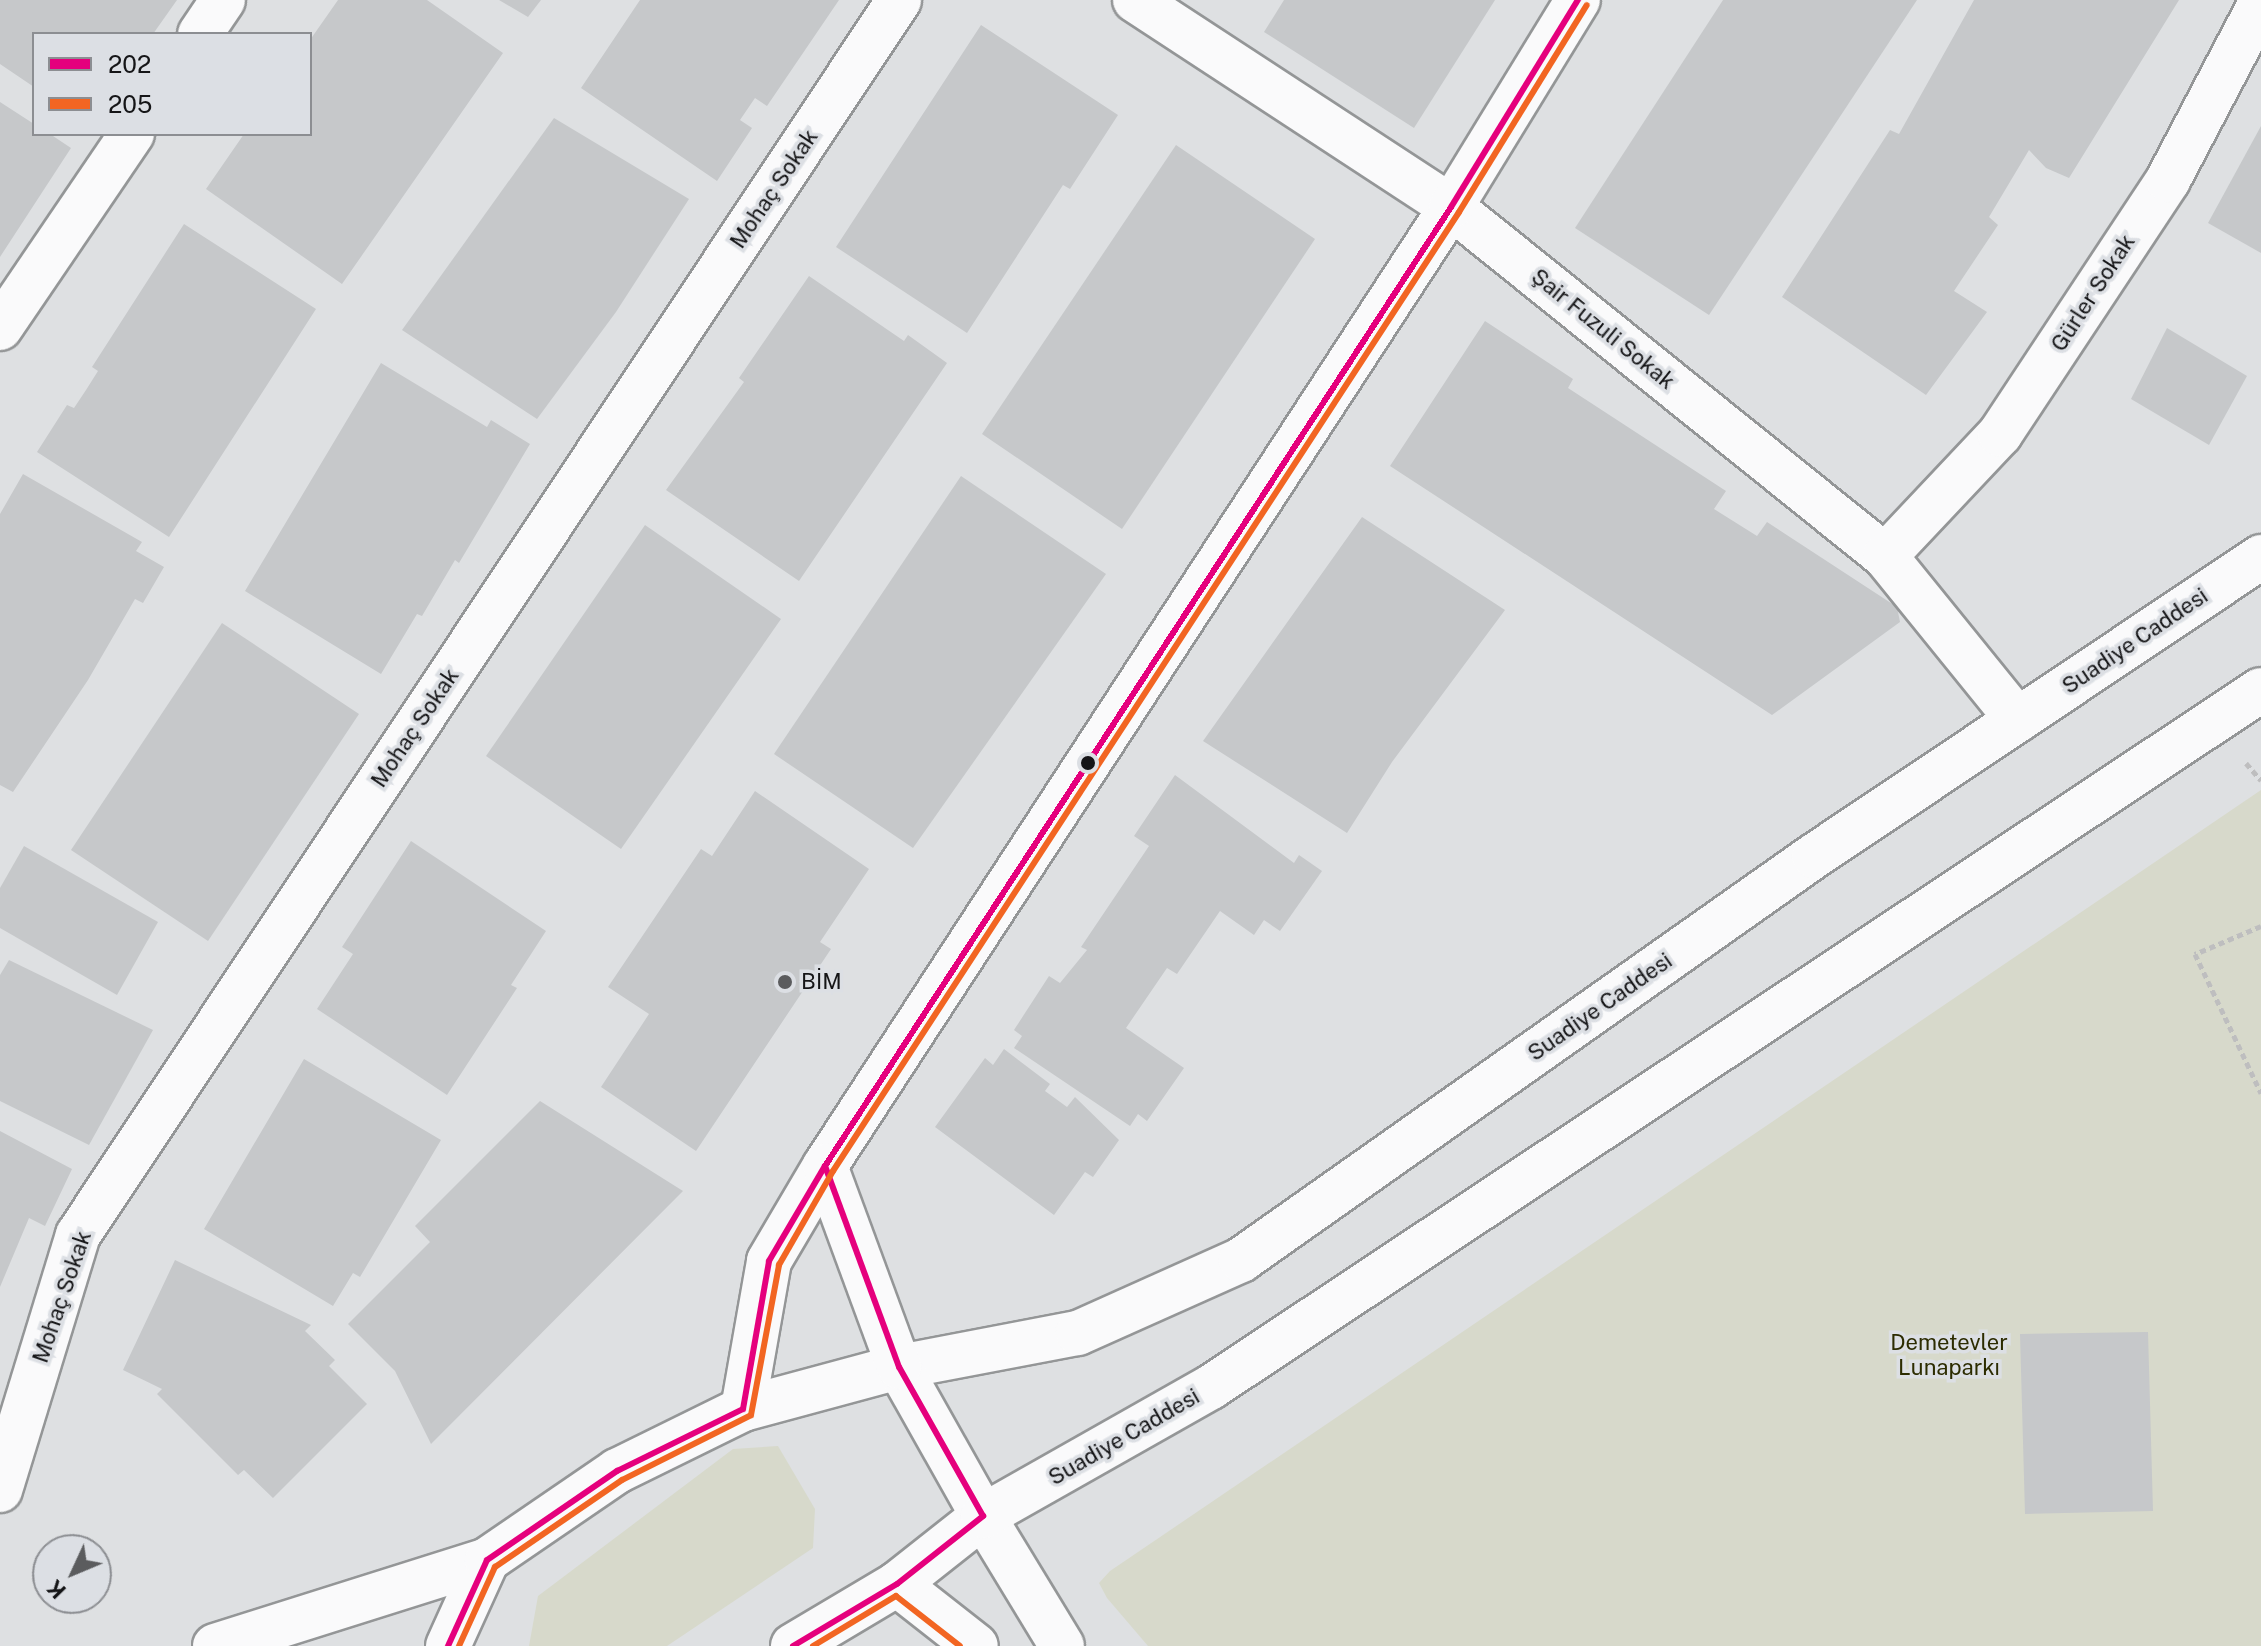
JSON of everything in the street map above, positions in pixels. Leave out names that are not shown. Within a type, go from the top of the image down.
[{"type":"street","points":[[201,32],[223,0]]},
{"type":"street","name":"Mohaç Sokak","points":[[0,1490],[78,1235],[899,0]]},
{"type":"street","name":"Şair Fuzuli Sokak","points":[[1135,0],[1451,207],[1885,556],[2018,720]]},
{"type":"street","points":[[743,1409],[769,1261],[825,1166],[1451,207],[1578,0]]},
{"type":"street","name":"Gürler Sokak","points":[[1885,556],[2000,434],[2168,180],[2261,3]]},
{"type":"street","points":[[0,328],[131,136]]},
{"type":"street","name":"Suadiye Caddesi","points":[[487,1560],[617,1471],[743,1409],[899,1367],[1078,1333],[1241,1260],[1814,856],[2261,557]]},
{"type":"street","name":"Suadiye Caddesi","points":[[793,1646],[897,1584],[983,1516],[1211,1387],[2261,690]]},
{"type":"street","points":[[825,1166],[899,1367],[983,1516],[1062,1646]]},
{"type":"street","points":[[215,1646],[487,1560]]},
{"type":"street","points":[[448,1646],[487,1560]]},
{"type":"street","points":[[897,1584],[976,1646]]},
{"type":"path","points":[[2261,926],[2195,954],[2261,1093]]},
{"type":"green space","name":"Demetevler Lunaparkı","points":[[2261,790],[2261,1646],[1148,1646],[1107,1598],[1099,1583],[1110,1571]]},
{"type":"green space","points":[[778,1446],[815,1509],[813,1548],[667,1646],[529,1646],[538,1596],[733,1449]]},
{"type":"building","points":[[0,0],[177,0],[154,32],[32,32],[32,86],[0,64]]},
{"type":"building","points":[[338,0],[427,0],[503,53],[342,284],[206,189],[243,136],[312,136],[312,37]]},
{"type":"building","points":[[499,0],[541,0],[528,17]]},
{"type":"building","points":[[640,0],[839,0],[767,106],[755,98],[740,120],[752,128],[717,181],[581,88]]},
{"type":"building","points":[[1284,0],[1495,0],[1414,128],[1264,32]]},
{"type":"building","points":[[1723,0],[1917,0],[1709,315],[1575,228]]},
{"type":"building","points":[[1974,0],[2179,0],[2069,178],[2046,168],[2029,150],[1989,217],[1998,225],[1954,291],[1987,312],[1926,395],[1782,297],[1890,130],[1899,134]]},
{"type":"building","points":[[981,25],[1118,115],[1070,189],[1063,185],[967,333],[836,247]]},
{"type":"building","points":[[0,102],[32,123],[32,136],[53,136],[71,148],[0,257]]},
{"type":"building","points":[[554,118],[689,199],[616,312],[537,419],[402,330]]},
{"type":"building","points":[[2261,126],[2261,253],[2208,223]]},
{"type":"building","points":[[1176,145],[1315,239],[1122,529],[982,434]]},
{"type":"building","points":[[184,224],[316,309],[169,537],[37,452],[67,405],[74,408],[86,390],[98,371],[92,367]]},
{"type":"building","points":[[809,276],[904,341],[908,335],[947,363],[799,581],[666,490],[744,382],[739,378]]},
{"type":"building","points":[[1485,321],[1573,379],[1568,388],[1726,491],[1714,509],[1757,536],[1767,522],[1897,607],[1900,622],[1772,715],[1390,466]]},
{"type":"building","points":[[2167,328],[2247,376],[2209,445],[2131,399]]},
{"type":"building","points":[[381,363],[487,427],[491,420],[530,444],[459,563],[455,560],[422,616],[417,614],[381,674],[245,591]]},
{"type":"building","points":[[23,474],[142,542],[136,551],[164,567],[143,603],[135,599],[88,680],[13,792],[0,785],[0,514]]},
{"type":"building","points":[[961,476],[1106,574],[913,848],[774,754]]},
{"type":"building","points":[[1362,517],[1505,610],[1392,762],[1347,833],[1203,741]]},
{"type":"building","points":[[645,525],[781,619],[621,849],[486,756]]},
{"type":"building","points":[[222,623],[359,714],[208,941],[71,850]]},
{"type":"building","points":[[1175,775],[1294,863],[1299,855],[1322,871],[1280,931],[1264,920],[1254,935],[1220,911],[1177,974],[1167,968],[1126,1028],[1184,1068],[1147,1121],[1138,1114],[1130,1126],[1014,1048],[1022,1036],[1014,1030],[1049,976],[1060,983],[1087,950],[1081,947],[1149,846],[1134,836]]},
{"type":"building","points":[[755,791],[869,869],[820,942],[831,949],[696,1151],[601,1087],[649,1014],[608,987],[701,849],[712,856]]},
{"type":"building","points":[[411,841],[546,931],[511,985],[517,988],[447,1095],[317,1009],[353,954],[342,947]]},
{"type":"building","points":[[24,846],[158,922],[117,995],[0,928],[0,888]]},
{"type":"building","points":[[9,960],[153,1030],[89,1145],[0,1101],[0,975]]},
{"type":"building","points":[[1004,1049],[1050,1084],[1045,1091],[1067,1107],[1075,1097],[1119,1140],[1093,1177],[1085,1172],[1054,1215],[935,1127],[985,1058],[993,1065]]},
{"type":"building","points":[[304,1059],[441,1140],[360,1277],[353,1273],[333,1306],[204,1229]]},
{"type":"building","points":[[540,1101],[683,1191],[431,1444],[395,1371],[348,1324],[430,1242],[415,1226]]},
{"type":"building","points":[[0,1131],[72,1169],[45,1226],[29,1218],[0,1287]]},
{"type":"building","points":[[175,1260],[311,1325],[305,1331],[335,1360],[329,1366],[367,1404],[273,1498],[244,1470],[238,1475],[157,1394],[162,1389],[123,1370]]},
{"type":"building","points":[[2148,1332],[2153,1511],[2025,1514],[2020,1334]]},
{"type":"transit line","name":"202","points":[[448,1646],[487,1560],[617,1471],[743,1409],[769,1261],[825,1166],[1451,207],[1578,0]]},
{"type":"transit line","name":"205","points":[[459,1646],[495,1567],[622,1480],[751,1415],[779,1265],[833,1171],[1459,212],[1587,5]]},
{"type":"transit line","name":"202","points":[[793,1646],[897,1584],[983,1516],[899,1367],[825,1166]]},
{"type":"transit line","name":"205","points":[[813,1646],[896,1596],[960,1646]]},
{"type":"place","name":"BİM","points":[[785,982]]}]
